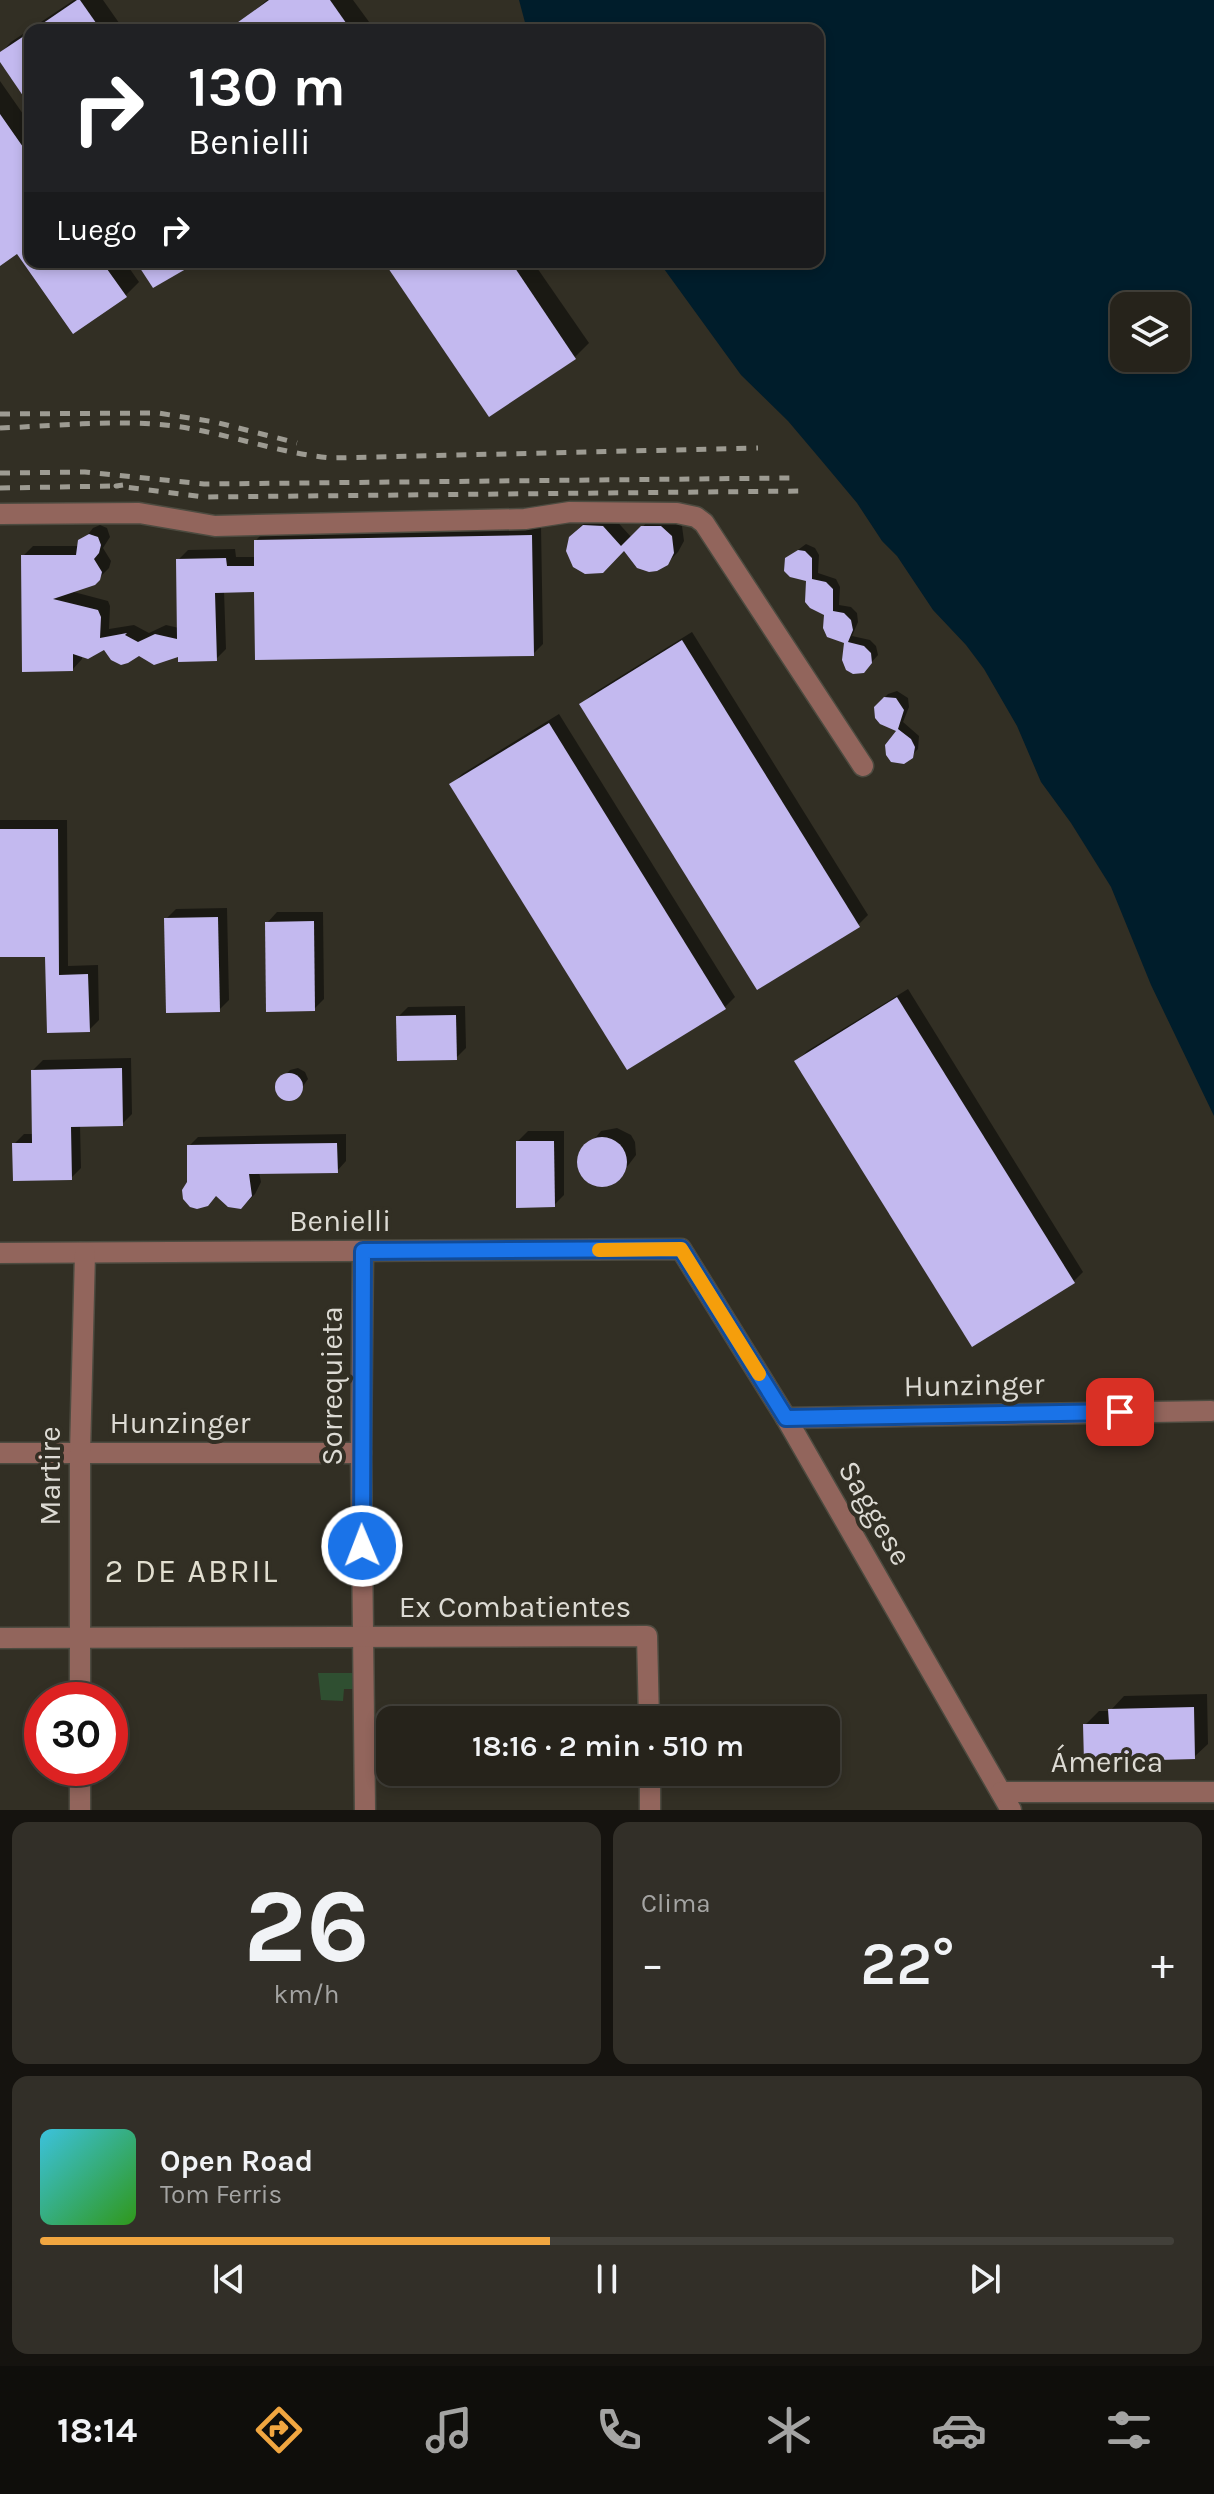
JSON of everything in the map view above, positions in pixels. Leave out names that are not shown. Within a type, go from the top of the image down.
[{"type":"street","points":[[0,514],[139,513],[215,526],[525,519],[570,512],[677,513],[696,517],[710,528],[717,545],[747,586],[863,766]]},
{"type":"street","name":"Benielli","points":[[0,1253],[681,1249]]},
{"type":"street","name":"Saggese","points":[[681,1249],[786,1418],[1006,1801]]},
{"type":"street","name":"Sorrequieta","points":[[363,1251],[361,1453],[365,1810]]},
{"type":"street","name":"Martire","points":[[80,1682],[80,1453],[85,1253]]},
{"type":"street","name":"Hunzinger","points":[[786,1418],[1211,1411]]},
{"type":"street","name":"Hunzinger","points":[[0,1453],[361,1453]]},
{"type":"street","name":"Ex Combatientes","points":[[0,1638],[647,1636],[649,1706]]},
{"type":"street","points":[[80,1786],[80,1810]]},
{"type":"street","points":[[650,1786],[650,1810]]},
{"type":"street","name":"Ámerica","points":[[1006,1801],[1214,1792]]},
{"type":"green space","points":[[318,1673],[355,1673],[356,1689],[344,1689],[343,1701],[321,1700]]},
{"type":"water","points":[[519,0],[1214,0],[1214,1116],[1151,985],[1111,887],[1041,782],[1017,726],[984,669],[933,610],[857,503],[788,421],[741,375],[663,268],[824,268],[824,24],[525,24]]},
{"type":"building","points":[[80,0],[97,24],[42,24]]},
{"type":"building","points":[[269,0],[330,0],[347,24],[235,24]]},
{"type":"building","points":[[24,36],[24,97],[0,62],[0,52]]},
{"type":"building","points":[[0,114],[24,148],[24,264],[17,254],[0,266]]},
{"type":"building","points":[[27,268],[106,268],[127,297],[73,334]]},
{"type":"building","points":[[140,268],[188,268],[153,288]]},
{"type":"building","points":[[388,268],[515,268],[576,359],[489,417]]},
{"type":"building","points":[[583,525],[603,526],[621,546],[641,526],[661,526],[672,536],[674,553],[668,565],[657,571],[637,568],[624,551],[603,573],[585,574],[573,567],[566,551],[569,537]]},
{"type":"building","points":[[89,534],[98,537],[101,545],[94,559],[102,572],[100,580],[95,585],[53,599],[98,610],[101,617],[100,638],[127,633],[125,635],[138,642],[155,634],[177,639],[176,559],[226,558],[227,566],[254,566],[254,540],[532,535],[534,656],[255,660],[254,592],[215,593],[217,661],[178,662],[178,657],[154,665],[139,656],[121,665],[111,660],[104,650],[88,659],[73,654],[73,671],[22,672],[21,555],[76,555],[78,540]]},
{"type":"building","points":[[798,550],[805,551],[812,558],[812,579],[826,582],[833,589],[833,611],[844,613],[851,620],[853,630],[848,642],[864,646],[871,653],[872,663],[864,673],[853,674],[846,670],[842,660],[844,643],[827,637],[823,628],[824,615],[805,602],[806,581],[790,577],[784,571],[785,558]]},
{"type":"building","points":[[682,640],[860,927],[757,990],[579,704]]},
{"type":"building","points":[[884,697],[896,698],[904,710],[898,729],[911,739],[915,747],[913,758],[904,764],[891,762],[886,755],[885,745],[896,731],[880,724],[875,718],[874,707]]},
{"type":"building","points":[[549,723],[726,1009],[627,1070],[449,784]]},
{"type":"building","points":[[0,829],[58,829],[59,975],[88,974],[90,1032],[47,1033],[45,957],[0,957]]},
{"type":"building","points":[[218,917],[220,1012],[166,1013],[164,918]]},
{"type":"building","points":[[314,921],[315,1011],[266,1012],[265,922]]},
{"type":"building","points":[[897,997],[1075,1283],[972,1347],[794,1061]]},
{"type":"building","points":[[456,1015],[457,1060],[397,1061],[396,1016]]},
{"type":"building","points":[[122,1068],[123,1126],[71,1127],[72,1180],[13,1181],[12,1143],[32,1143],[31,1070]]},
{"type":"building","points":[[289,1073],[299,1077],[303,1087],[299,1097],[289,1101],[279,1097],[275,1087],[279,1077]]},
{"type":"building","points":[[602,1137],[620,1144],[627,1162],[620,1180],[602,1187],[584,1180],[577,1162],[584,1144]]},
{"type":"building","points":[[516,1141],[554,1141],[555,1207],[516,1208]]},
{"type":"building","points":[[337,1143],[338,1173],[249,1174],[252,1196],[241,1209],[228,1207],[216,1196],[208,1206],[197,1209],[190,1207],[183,1199],[182,1190],[187,1182],[187,1145]]},
{"type":"building","points":[[1194,1707],[1195,1759],[1084,1762],[1083,1724],[1109,1724],[1108,1709]]},
{"type":"railway","points":[[0,414],[158,413],[215,422],[297,443]]},
{"type":"railway","points":[[0,428],[152,424],[194,429],[291,452],[331,458],[758,448]]},
{"type":"railway","points":[[0,473],[85,472],[204,484],[790,478]]},
{"type":"railway","points":[[123,485],[116,486],[204,497],[801,491]]},
{"type":"railway","points":[[0,488],[116,486]]},
{"type":"slow traffic","points":[[599,1250],[681,1249],[759,1374]]},
{"type":"district","name":"2 DE ABRIL","points":[[192,1571]]},
{"type":"route","points":[[362,1546],[363,1251],[681,1249],[786,1418],[1120,1412]]}]
